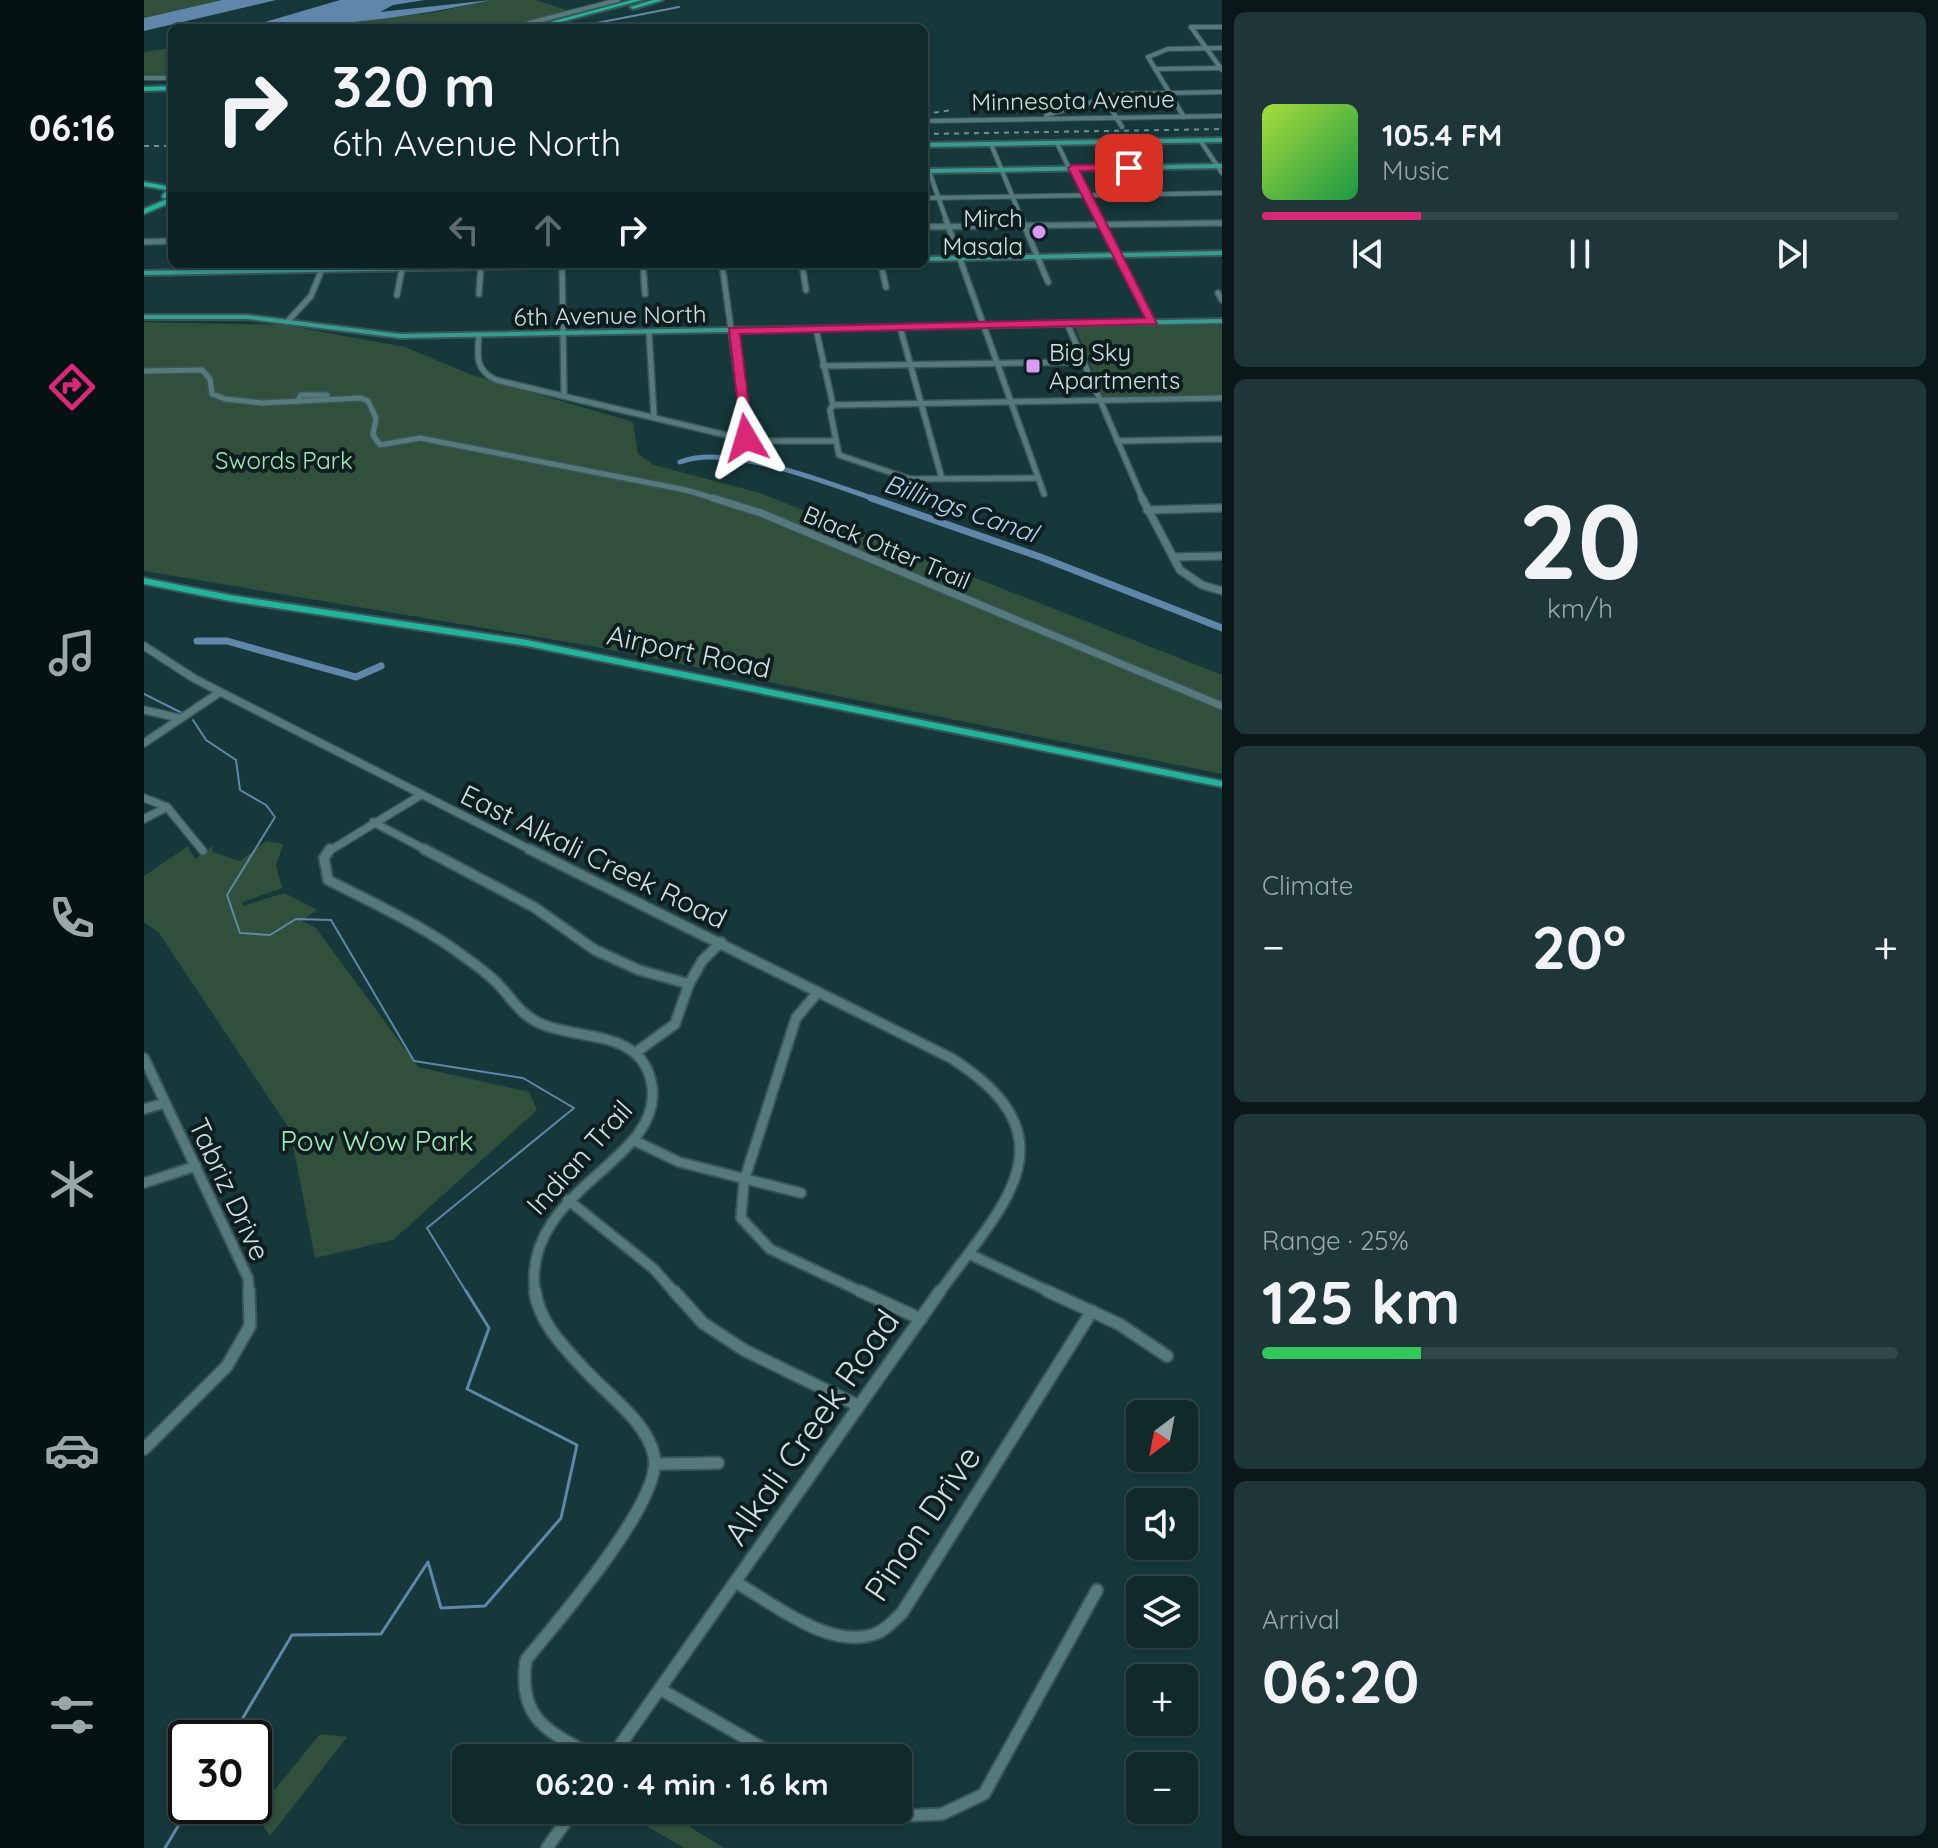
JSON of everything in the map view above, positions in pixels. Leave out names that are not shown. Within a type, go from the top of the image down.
[{"type":"highway","points":[[546,24],[639,0]]},
{"type":"highway","points":[[568,24],[660,0]]},
{"type":"highway","points":[[144,84],[168,83]]},
{"type":"highway","points":[[147,183],[168,183]]},
{"type":"highway","points":[[147,183],[168,188]]},
{"type":"highway","points":[[144,206],[168,197]]},
{"type":"highway","points":[[144,212],[168,197]]},
{"type":"highway","name":"Airport Road","points":[[144,581],[230,598],[540,645],[1222,784]]},
{"type":"main road","points":[[928,145],[1222,140]]},
{"type":"main road","points":[[928,169],[1221,168]]},
{"type":"main road","points":[[928,259],[1222,253]]},
{"type":"main road","points":[[144,273],[293,268]]},
{"type":"main road","name":"6th Avenue North","points":[[144,317],[231,316],[382,336],[1222,321]]},
{"type":"street","points":[[525,24],[618,0]]},
{"type":"street","points":[[1221,69],[1191,27],[1222,27]]},
{"type":"street","points":[[1184,117],[1148,57],[1168,49],[1222,48]]},
{"type":"street","points":[[1155,69],[1221,69]]},
{"type":"street","points":[[1026,118],[1052,114],[1104,97],[1222,92]]},
{"type":"street","points":[[1104,97],[1131,142]]},
{"type":"street","name":"Minnesota Avenue","points":[[928,121],[1222,116]]},
{"type":"street","points":[[1200,140],[1221,168]]},
{"type":"street","points":[[1057,143],[1152,321]]},
{"type":"street","points":[[991,144],[1048,282]]},
{"type":"street","points":[[928,174],[1044,494]]},
{"type":"street","points":[[928,198],[1222,193]]},
{"type":"street","points":[[928,227],[1222,223]]},
{"type":"street","points":[[144,242],[168,241]]},
{"type":"street","points":[[287,322],[309,303],[323,268]]},
{"type":"street","points":[[397,295],[403,268]]},
{"type":"street","points":[[479,294],[481,268]]},
{"type":"street","points":[[562,268],[564,394]]},
{"type":"street","points":[[643,268],[645,294]]},
{"type":"street","points":[[723,268],[746,438]]},
{"type":"street","points":[[803,268],[806,290]]},
{"type":"street","points":[[882,268],[886,287]]},
{"type":"street","points":[[1218,293],[1222,300]]},
{"type":"street","points":[[1067,323],[1147,510],[1159,523],[1185,580],[1222,591]]},
{"type":"street","points":[[900,327],[942,479]]},
{"type":"street","points":[[816,329],[833,405],[830,410],[839,455],[910,479],[1038,478]]},
{"type":"street","points":[[649,333],[654,416]]},
{"type":"street","points":[[479,335],[477,360],[484,374],[746,438],[787,442],[835,441]]},
{"type":"street","points":[[823,366],[1084,362]]},
{"type":"street","name":"Black Otter Trail","points":[[144,371],[202,370],[210,379],[212,394],[222,400],[297,402],[331,398],[368,401],[376,418],[373,435],[380,445],[420,438],[686,490],[761,513],[1222,706]]},
{"type":"street","points":[[833,405],[1222,398]]},
{"type":"street","points":[[1117,441],[1222,439]]},
{"type":"street","points":[[1147,510],[1222,508]]},
{"type":"street","points":[[1173,557],[1222,556]]},
{"type":"street","name":"East Alkali Creek Road","points":[[144,646],[220,692],[975,1072],[1000,1095],[1014,1117]]},
{"type":"street","points":[[144,743],[220,692]]},
{"type":"street","points":[[144,710],[179,718]]},
{"type":"street","points":[[421,795],[332,846],[324,858],[328,880],[463,956],[500,986],[513,1005],[532,1021],[596,1033],[635,1053],[675,1024],[689,984],[702,961],[721,942]]},
{"type":"street","points":[[144,798],[167,807],[203,851]]},
{"type":"street","points":[[144,819],[167,807]]},
{"type":"street","points":[[373,822],[534,907],[595,950],[639,970],[689,984]]},
{"type":"street","points":[[818,992],[796,1018],[744,1181],[741,1218],[770,1249],[921,1319]]},
{"type":"street","name":"Indian Trail","points":[[635,1053],[654,1085],[653,1114],[633,1140],[568,1200],[543,1229],[529,1269],[538,1309],[639,1427],[650,1444],[656,1464]]},
{"type":"street","name":"Tabriz Drive","points":[[144,1058],[248,1278],[250,1326],[227,1366],[144,1449]]},
{"type":"street","points":[[144,1109],[165,1103]]},
{"type":"street","name":"Alkali Creek Road","points":[[621,1744],[737,1583],[857,1405],[1010,1195],[1020,1174],[1023,1153],[1014,1117]]},
{"type":"street","points":[[633,1140],[679,1162],[744,1181],[801,1193]]},
{"type":"street","points":[[144,1183],[196,1166]]},
{"type":"street","points":[[568,1200],[654,1269],[703,1323],[744,1350],[857,1405]]},
{"type":"street","points":[[969,1254],[1119,1324],[1167,1356]]},
{"type":"street","name":"Pinon Drive","points":[[737,1583],[817,1628],[851,1637],[876,1634],[902,1613],[1092,1311]]},
{"type":"street","points":[[573,1744],[539,1724],[522,1703],[521,1679],[526,1660],[629,1523],[646,1494],[656,1464],[718,1463]]},
{"type":"street","points":[[912,1815],[942,1814],[984,1794],[1097,1590]]},
{"type":"street","points":[[660,1689],[756,1744]]},
{"type":"street","points":[[547,1848],[564,1824]]},
{"type":"green space","points":[[144,0],[222,0],[144,18]]},
{"type":"green space","points":[[491,0],[535,0],[573,12],[525,24],[334,24],[437,12]]},
{"type":"green space","points":[[168,49],[168,80],[144,81],[144,52]]},
{"type":"green space","name":"Swords Park","points":[[144,322],[284,325],[405,347],[472,375],[633,422],[638,454],[654,465],[760,493],[1222,675],[1222,774],[586,645],[144,571]]},
{"type":"green space","points":[[1222,325],[1222,395],[1104,398],[1075,327]]},
{"type":"green space","name":"Pow Wow Park","points":[[266,841],[283,844],[276,865],[282,888],[243,902],[243,906],[285,893],[317,910],[302,921],[316,928],[418,1067],[529,1092],[537,1110],[393,1240],[315,1258],[290,1130],[159,933],[144,922],[144,876],[188,846],[195,859],[212,846],[213,852],[240,861]]},
{"type":"green space","points":[[320,1734],[347,1737],[270,1836],[262,1824],[272,1824],[272,1793]]},
{"type":"green space","points":[[644,1824],[685,1824],[724,1848],[684,1848]]},
{"type":"water","points":[[222,0],[276,0],[144,31],[144,18]]},
{"type":"water","points":[[340,0],[425,0],[393,5],[380,12],[491,0],[369,20],[327,24],[259,24]]},
{"type":"waterway","points":[[592,24],[679,7]]},
{"type":"waterway","name":"Billings Canal","points":[[680,462],[700,457],[751,461],[806,475],[877,500]]},
{"type":"waterway","name":"Billings Canal","points":[[871,498],[1043,558],[1222,628]]},
{"type":"waterway","name":"Billings Canal","points":[[197,641],[227,641],[356,677],[381,666]]},
{"type":"waterway","points":[[144,694],[182,713]]},
{"type":"waterway","points":[[193,720],[206,740],[236,760],[240,790],[266,805],[275,817],[227,895],[240,933],[270,935],[296,919],[331,920],[414,1061],[523,1078],[574,1108],[427,1228],[467,1293]]},
{"type":"waterway","points":[[242,1720],[292,1635],[381,1634],[428,1562],[441,1608],[485,1606],[561,1518],[577,1445],[467,1389],[489,1328],[466,1291]]},
{"type":"waterway","points":[[165,1848],[179,1824]]},
{"type":"railway","points":[[928,113],[953,110]]},
{"type":"railway","points":[[928,134],[1222,129]]},
{"type":"railway","points":[[144,146],[168,146]]},
{"type":"place","name":"Mirch Masala","points":[[1039,232]]},
{"type":"place","name":"Big Sky Apartments","points":[[1033,366]]},
{"type":"route","points":[[746,438],[733,330],[1152,321],[1073,168],[1129,168]]}]
